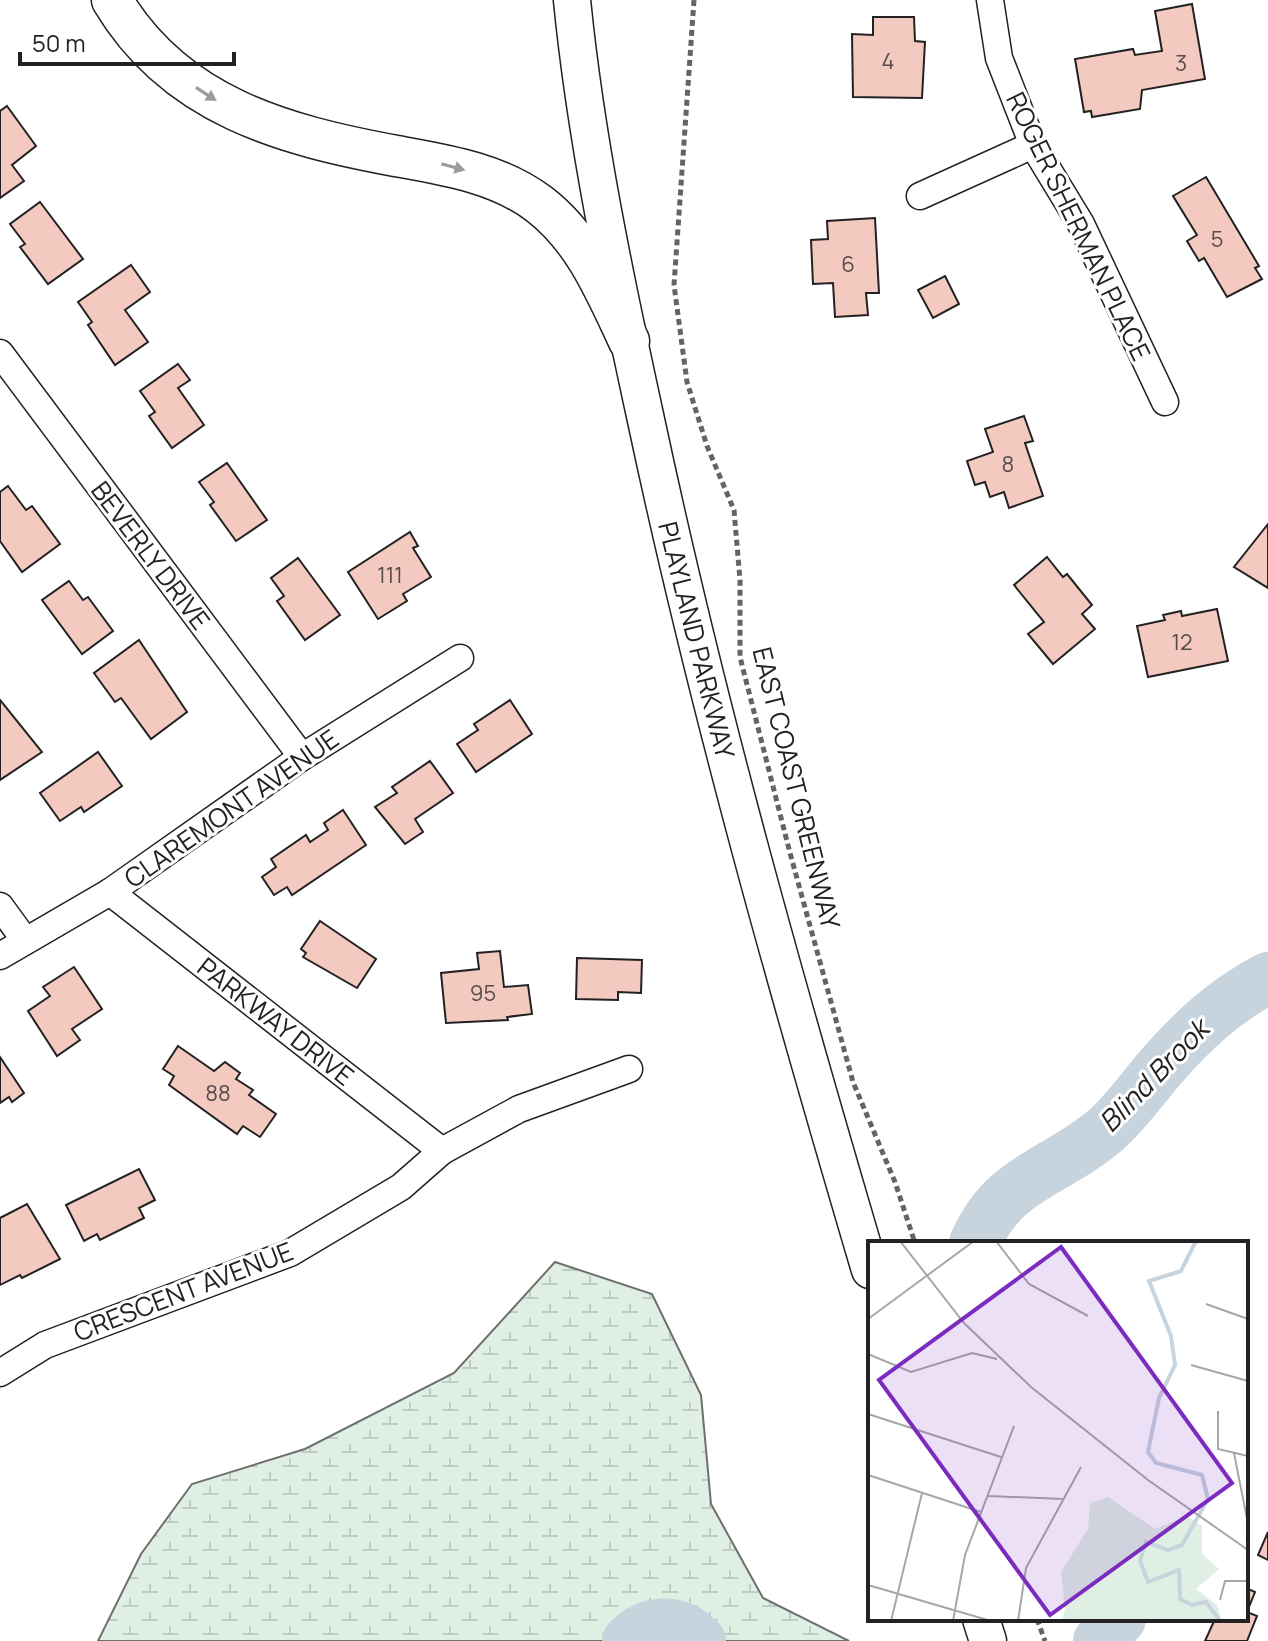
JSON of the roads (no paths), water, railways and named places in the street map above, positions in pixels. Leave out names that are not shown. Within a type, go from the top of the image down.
[{"type":"main road","points":[[112,0],[144,42],[171,69],[201,91],[252,119],[324,143],[449,165],[513,188],[540,205],[565,228],[588,257],[629,341]]},
{"type":"main road","name":"PLAYLAND PARKWAY","points":[[572,0],[592,138],[629,341],[671,536],[802,1038],[868,1263]]},
{"type":"street","name":"ROGER SHERMAN PLACE","points":[[990,0],[999,58],[1033,145],[1081,224],[1165,402]]},
{"type":"street","points":[[920,196],[1033,145]]},
{"type":"street","name":"BEVERLY DRIVE","points":[[0,353],[302,757]]},
{"type":"street","name":"CLAREMONT AVENUE","points":[[0,956],[24,939],[110,892],[302,757],[460,658]]},
{"type":"street","name":"PARKWAY DRIVE","points":[[110,892],[442,1151]]},
{"type":"street","points":[[0,906],[24,939]]},
{"type":"street","name":"CRESCENT AVENUE","points":[[0,1373],[45,1345],[290,1253],[401,1187],[442,1151],[519,1109],[629,1069]]},
{"type":"waterway","name":"Blind Brook","points":[[976,1241],[987,1220],[1016,1189],[1107,1129],[1197,1029],[1223,1007],[1268,978]]},
{"type":"waterway","name":"Blind Brook","points":[[1099,1641],[1118,1621]]},
{"type":"waterway","name":"Blind Brook","points":[[628,1641],[645,1629],[664,1624],[683,1629],[700,1641]]}]
